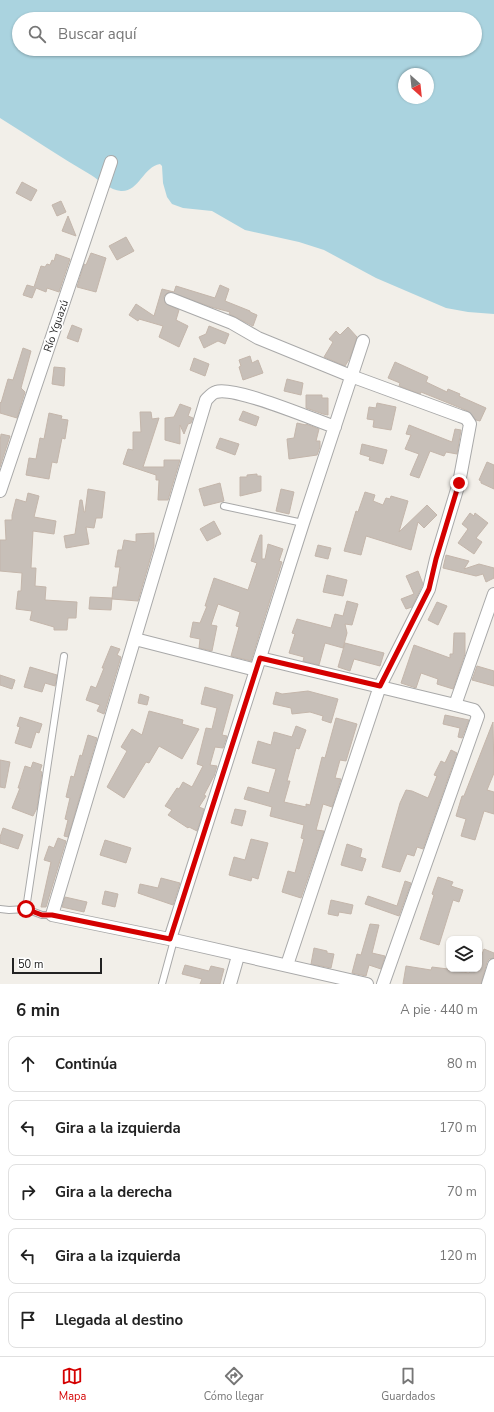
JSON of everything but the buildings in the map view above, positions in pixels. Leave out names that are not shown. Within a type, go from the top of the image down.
[{"type":"street","name":"Río Yguazú","points":[[0,491],[111,162]]},
{"type":"street","points":[[171,299],[232,323],[258,338],[351,376],[466,418],[470,424],[459,483],[436,559],[429,589],[380,686],[287,965]]},
{"type":"street","points":[[172,940],[256,670],[363,341]]},
{"type":"street","points":[[335,427],[252,397],[227,391],[216,392],[206,400],[52,915],[172,940],[238,956],[287,965],[367,984]]},
{"type":"street","points":[[456,705],[494,594]]},
{"type":"street","points":[[135,639],[256,670]]},
{"type":"street","points":[[260,658],[456,705],[474,710],[478,716],[383,984]]},
{"type":"street","points":[[230,984],[238,956]]},
{"type":"street","points":[[488,984],[494,965]]},
{"type":"lane","points":[[224,506],[303,523]]},
{"type":"lane","points":[[26,909],[64,656]]},
{"type":"lane","points":[[0,909],[26,909],[42,915],[52,915]]},
{"type":"lane","points":[[162,984],[172,940]]},
{"type":"water","points":[[0,0],[494,0],[494,314],[468,312],[446,308],[376,278],[324,250],[299,242],[245,230],[212,211],[183,208],[172,204],[167,197],[163,183],[162,166],[160,164],[149,170],[132,188],[121,191],[105,185],[0,118]]},
{"type":"route","points":[[26,909],[42,915],[52,915],[170,939],[260,658],[380,686],[429,589],[436,559],[459,483]]}]
